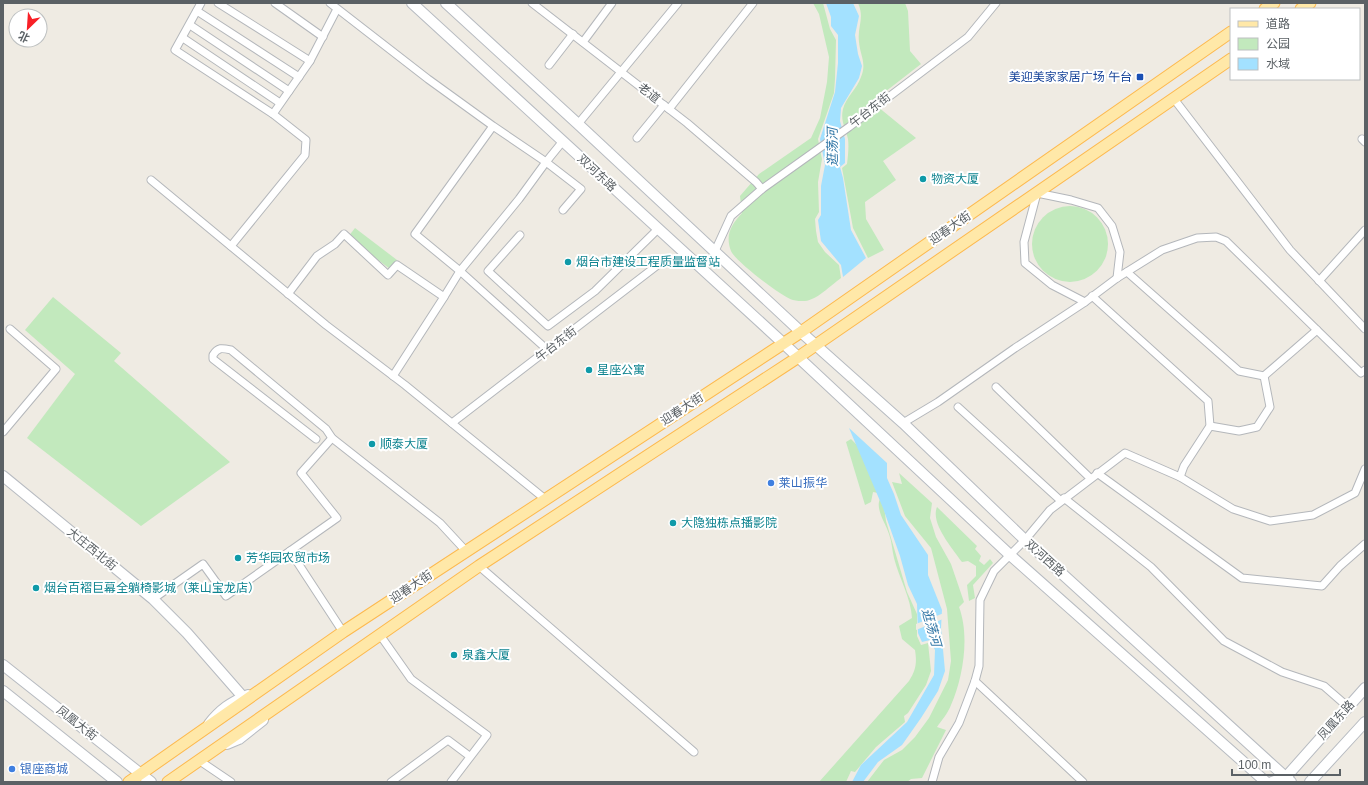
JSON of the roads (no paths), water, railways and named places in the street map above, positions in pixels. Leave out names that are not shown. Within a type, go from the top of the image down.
[{"type":"main road","name":"迎春大街","points":[[130,782],[259,690],[465,550],[801,332],[1230,33]]},
{"type":"main road","name":"迎春大街","points":[[168,782],[221,747],[479,566],[797,358],[1230,60]]},
{"type":"street","points":[[201,3],[175,50],[273,114],[306,140],[305,155],[231,246]]},
{"type":"street","points":[[218,3],[310,61]]},
{"type":"street","points":[[275,3],[323,37]]},
{"type":"street","points":[[330,3],[428,79],[546,162],[581,189],[563,210]]},
{"type":"street","name":"双河东路","points":[[412,3],[783,343]]},
{"type":"street","name":"双河东路","points":[[446,3],[801,332]]},
{"type":"street","name":"老道","points":[[532,3],[666,107],[756,182],[762,189]]},
{"type":"street","points":[[583,42],[612,3]]},
{"type":"street","points":[[578,124],[678,3]]},
{"type":"street","points":[[637,138],[666,107],[753,3]]},
{"type":"street","name":"午台东街","points":[[714,251],[731,216],[762,189],[849,127],[968,37],[996,3]]},
{"type":"street","points":[[273,114],[310,61],[337,9]]},
{"type":"street","points":[[197,11],[298,77]]},
{"type":"street","points":[[190,25],[289,91]]},
{"type":"street","points":[[549,65],[573,34]]},
{"type":"street","points":[[183,38],[280,103]]},
{"type":"street","points":[[1174,99],[1290,250],[1365,329]]},
{"type":"street","points":[[493,126],[415,234],[460,271],[542,345]]},
{"type":"street","points":[[393,376],[460,271],[519,199],[563,141]]},
{"type":"street","points":[[151,180],[326,325],[393,376],[545,499]]},
{"type":"street","points":[[1084,302],[1052,285],[1025,263],[1024,242],[1037,193],[1071,200],[1098,208],[1112,226],[1120,252],[1117,278]]},
{"type":"street","points":[[520,235],[488,271],[548,326],[595,290],[658,229]]},
{"type":"street","points":[[1319,280],[1365,230]]},
{"type":"street","points":[[288,294],[317,256],[335,244],[344,234],[388,275],[396,265],[444,297]]},
{"type":"street","points":[[903,423],[938,402],[1117,278],[1162,250],[1197,238],[1216,237],[1226,241],[1317,330],[1363,371],[1365,381]]},
{"type":"street","name":"午台东街","points":[[452,423],[659,264]]},
{"type":"street","points":[[1127,272],[1240,371],[1264,376]]},
{"type":"street","points":[[1092,296],[1208,401],[1210,426],[1184,466],[1180,477]]},
{"type":"street","points":[[3,432],[56,369],[10,329]]},
{"type":"street","points":[[1264,376],[1317,330]]},
{"type":"street","name":"双河西路","points":[[801,332],[903,423],[1025,540],[1289,780]]},
{"type":"street","name":"双河西路","points":[[783,343],[797,358],[1010,555],[1266,782]]},
{"type":"street","points":[[316,439],[213,359],[213,354],[216,350],[220,348],[231,350],[326,429],[332,438],[440,523],[465,550]]},
{"type":"street","points":[[1210,426],[1239,431],[1258,427],[1270,407],[1264,376]]},
{"type":"street","points":[[996,387],[1090,478]]},
{"type":"street","points":[[958,407],[1063,500],[1150,567],[1224,641],[1282,672],[1324,686],[1348,707]]},
{"type":"street","points":[[153,599],[203,564],[226,596],[337,518],[301,474],[332,438]]},
{"type":"street","points":[[932,782],[938,756],[959,722],[975,681],[979,660],[980,600],[994,571],[1025,540],[1050,510],[1090,478],[1125,453],[1180,477],[1233,509],[1270,521],[1313,515],[1355,493],[1365,468]]},
{"type":"street","points":[[1097,473],[1242,578],[1322,586],[1340,566],[1365,544]]},
{"type":"street","name":"大庄西北街","points":[[3,476],[153,599],[187,633],[243,697]]},
{"type":"street","points":[[290,551],[343,632]]},
{"type":"street","points":[[479,566],[694,752]]},
{"type":"street","points":[[380,636],[411,679],[487,735],[451,782]]},
{"type":"street","name":"凤凰大街","points":[[3,665],[151,782]]},
{"type":"street","points":[[975,681],[1083,782]]},
{"type":"street","name":"凤凰东路","points":[[1272,782],[1289,780],[1365,688]]},
{"type":"street","points":[[206,729],[218,712],[232,702],[259,690]]},
{"type":"street","name":"凤凰大街","points":[[3,691],[117,782]]},
{"type":"street","name":"凤凰东路","points":[[1310,782],[1365,722]]},
{"type":"street","points":[[391,782],[448,740],[468,755]]},
{"type":"street","points":[[200,761],[231,782]]},
{"type":"water","name":"逛荡河","points":[[826,3],[853,3],[859,16],[855,35],[858,54],[862,66],[859,78],[841,108],[840,121],[845,139],[845,163],[840,167],[851,230],[866,258],[843,277],[841,265],[821,241],[818,220],[821,215],[821,186],[825,165],[820,139],[835,92],[838,63],[838,35],[831,26],[831,17]]},
{"type":"water","name":"逛荡河","points":[[849,428],[887,463],[887,478],[901,515],[928,555],[928,575],[942,610],[941,628],[945,671],[938,691],[902,745],[878,762],[863,782],[852,782],[861,765],[907,722],[934,675],[935,650],[930,640],[922,642],[918,633],[917,604],[908,585],[900,556],[883,508]]},
{"type":"place","name":"美迎美家家居广场 午台","points":[[1140,77]]},
{"type":"place","name":"物资大厦","points":[[923,179]]},
{"type":"place","name":"烟台市建设工程质量监督站","points":[[568,262]]},
{"type":"place","name":"星座公寓","points":[[589,370]]},
{"type":"place","name":"顺泰大厦","points":[[372,444]]},
{"type":"place","name":"莱山振华","points":[[771,483]]},
{"type":"place","name":"大隐独栋点播影院","points":[[673,523]]},
{"type":"place","name":"芳华园农贸市场","points":[[238,558]]},
{"type":"place","name":"烟台百褶巨幕全躺椅影城（莱山宝龙店）","points":[[36,588]]},
{"type":"place","name":"泉鑫大厦","points":[[454,655]]},
{"type":"place","name":"银座商城","points":[[12,769]]}]
